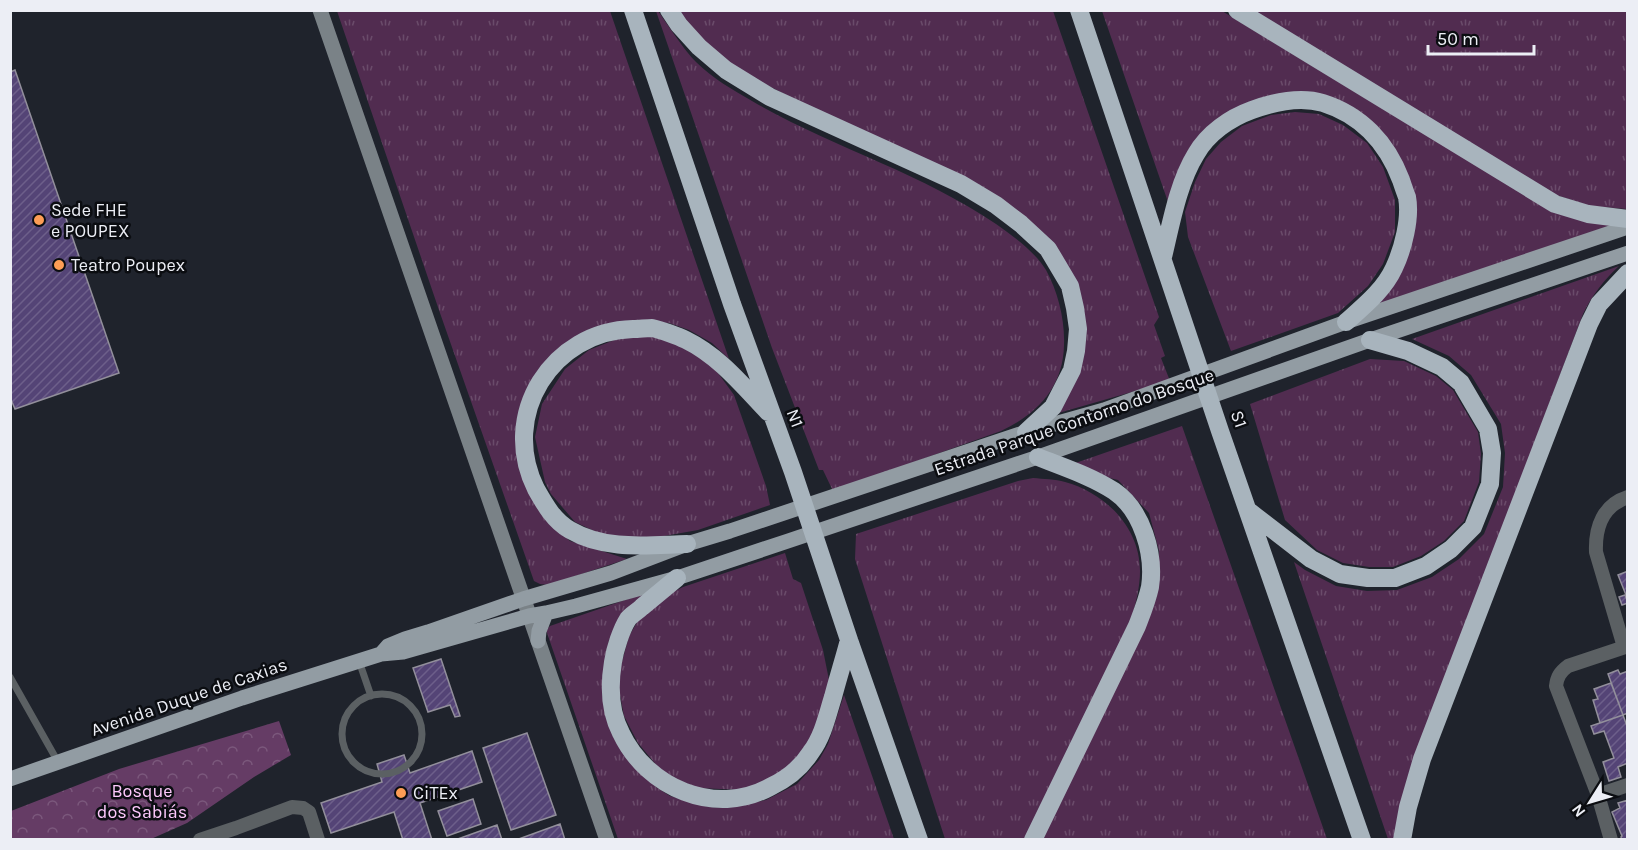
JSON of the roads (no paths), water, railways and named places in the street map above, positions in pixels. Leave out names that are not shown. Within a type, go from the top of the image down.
[{"type":"highway","name":"N1","points":[[633,10],[732,304],[794,472],[849,640],[919,840]]},
{"type":"highway","points":[[669,10],[699,46],[726,70],[770,97],[961,184],[996,205],[1048,249],[1070,286],[1078,329],[1076,351],[1072,370],[1053,407],[1026,432]]},
{"type":"highway","name":"S1","points":[[1079,10],[1220,431],[1362,840]]},
{"type":"highway","points":[[1237,10],[1555,204],[1588,214],[1628,219]]},
{"type":"highway","points":[[1163,257],[1184,178],[1196,153],[1212,134],[1236,115],[1268,104],[1295,100],[1322,103],[1349,115],[1375,135],[1394,161],[1407,198],[1406,234],[1394,269],[1377,294],[1346,322]]},
{"type":"highway","points":[[1402,840],[1408,807],[1422,759],[1589,324],[1599,304],[1628,273]]},
{"type":"highway","points":[[687,544],[628,546],[607,544],[571,531],[558,521],[544,505],[534,485],[526,463],[523,443],[526,418],[540,382],[568,350],[585,340],[604,333],[652,328],[686,339],[715,358],[772,417]]},
{"type":"highway","points":[[1250,512],[1311,559],[1340,573],[1368,578],[1395,578],[1426,566],[1451,549],[1473,527],[1490,484],[1492,453],[1488,429],[1461,383],[1442,367],[1407,351],[1370,339]]},
{"type":"highway","points":[[1033,840],[1137,626],[1146,602],[1151,568],[1148,545],[1130,506],[1101,483],[1038,457]]},
{"type":"highway","points":[[677,578],[629,619],[615,650],[611,674],[611,695],[614,716],[629,748],[651,773],[682,792],[705,799],[728,800],[756,794],[786,779],[811,753],[820,737],[849,640]]},
{"type":"main road","points":[[320,10],[607,840]]},
{"type":"main road","name":"Estrada Parque Contorno do Bosque","points":[[526,606],[687,544],[1026,432],[1104,410],[1346,322],[1628,227]]},
{"type":"main road","name":"Estrada Parque Contorno do Bosque","points":[[526,606],[546,614],[677,578],[1038,457],[1370,339],[1628,253]]},
{"type":"main road","name":"Avenida Duque de Caxias","points":[[10,779],[242,698],[381,654],[403,652],[462,634],[526,606]]},
{"type":"main road","name":"Avenida Duque de Caxias","points":[[381,654],[388,646],[405,639],[526,606]]},
{"type":"main road","points":[[538,641],[539,631],[546,614]]},
{"type":"street","points":[[1611,840],[1598,795],[1556,686],[1561,672],[1568,666],[1626,646],[1596,552],[1596,542],[1597,530],[1605,513],[1612,504],[1628,497]]},
{"type":"street","points":[[1598,795],[1628,785]]},
{"type":"street","points":[[201,840],[292,807],[303,807],[309,812],[318,840]]},
{"type":"lane","points":[[359,661],[371,696]]},
{"type":"lane","points":[[10,677],[58,762]]},
{"type":"lane","points":[[387,694],[402,699],[413,709],[421,723],[422,738],[418,753],[408,765],[395,773],[379,775],[364,771],[352,761],[344,748],[341,731],[346,715],[357,702],[371,696],[387,694]]},
{"type":"place","name":"Sede FHE e POUPEX","points":[[39,220]]},
{"type":"place","name":"Teatro Poupex","points":[[59,265]]},
{"type":"place","name":"CiTEx","points":[[401,793]]},
{"type":"park label","name":"Bosque dos Sabiás","points":[[142,801]]}]
